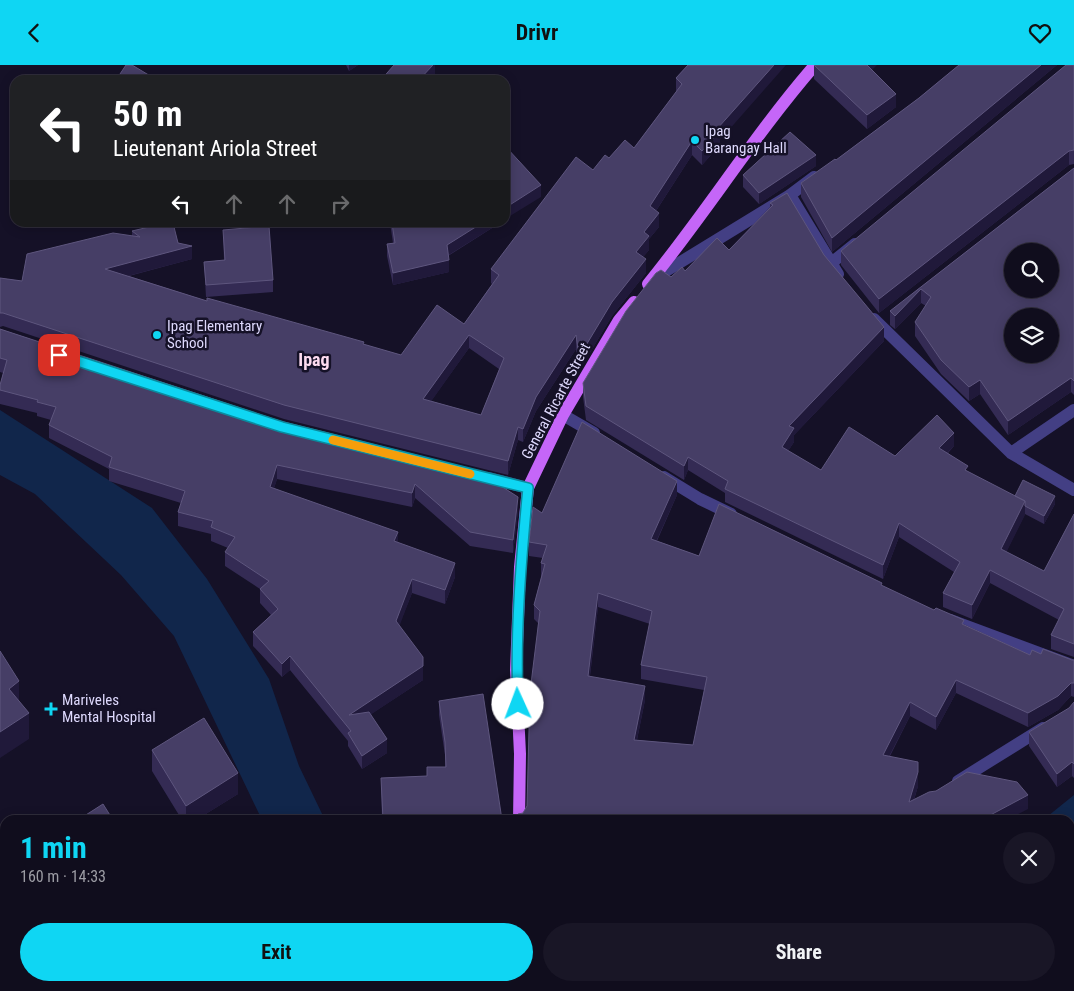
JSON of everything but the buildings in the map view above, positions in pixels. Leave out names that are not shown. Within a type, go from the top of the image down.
[{"type":"main road","name":"General Ricarte Street","points":[[519,815],[520,754],[517,661],[520,567],[528,488],[563,415],[619,320],[653,279],[791,93],[815,65]]},
{"type":"street","points":[[653,279],[790,195],[828,168]]},
{"type":"street","points":[[790,195],[830,264],[848,286]]},
{"type":"street","points":[[830,264],[868,233]]},
{"type":"street","points":[[866,309],[882,321],[1011,453],[1074,490]]},
{"type":"street","points":[[1011,453],[1074,410]]},
{"type":"street","points":[[563,415],[603,439]]},
{"type":"street","points":[[652,469],[700,499],[743,520]]},
{"type":"street","points":[[480,476],[528,488]]},
{"type":"street","points":[[941,615],[1074,666]]},
{"type":"street","points":[[948,787],[1011,746],[1055,721]]},
{"type":"water","points":[[0,410],[152,508],[207,579],[269,679],[299,766],[323,815],[260,815],[174,636],[121,575],[35,494],[0,475]]},
{"type":"water","points":[[1074,795],[1074,815],[1049,815]]},
{"type":"slow traffic","points":[[333,440],[470,474]]},
{"type":"place","name":"Ipag Barangay Hall","points":[[695,140]]},
{"type":"place","name":"Ipag Elementary School","points":[[157,335]]},
{"type":"place","name":"Mariveles Mental Hospital","points":[[51,709]]},
{"type":"district","name":"Ipag","points":[[314,359]]},
{"type":"route","points":[[59,355],[282,427],[528,488],[520,567],[516,670],[518,704]]}]
